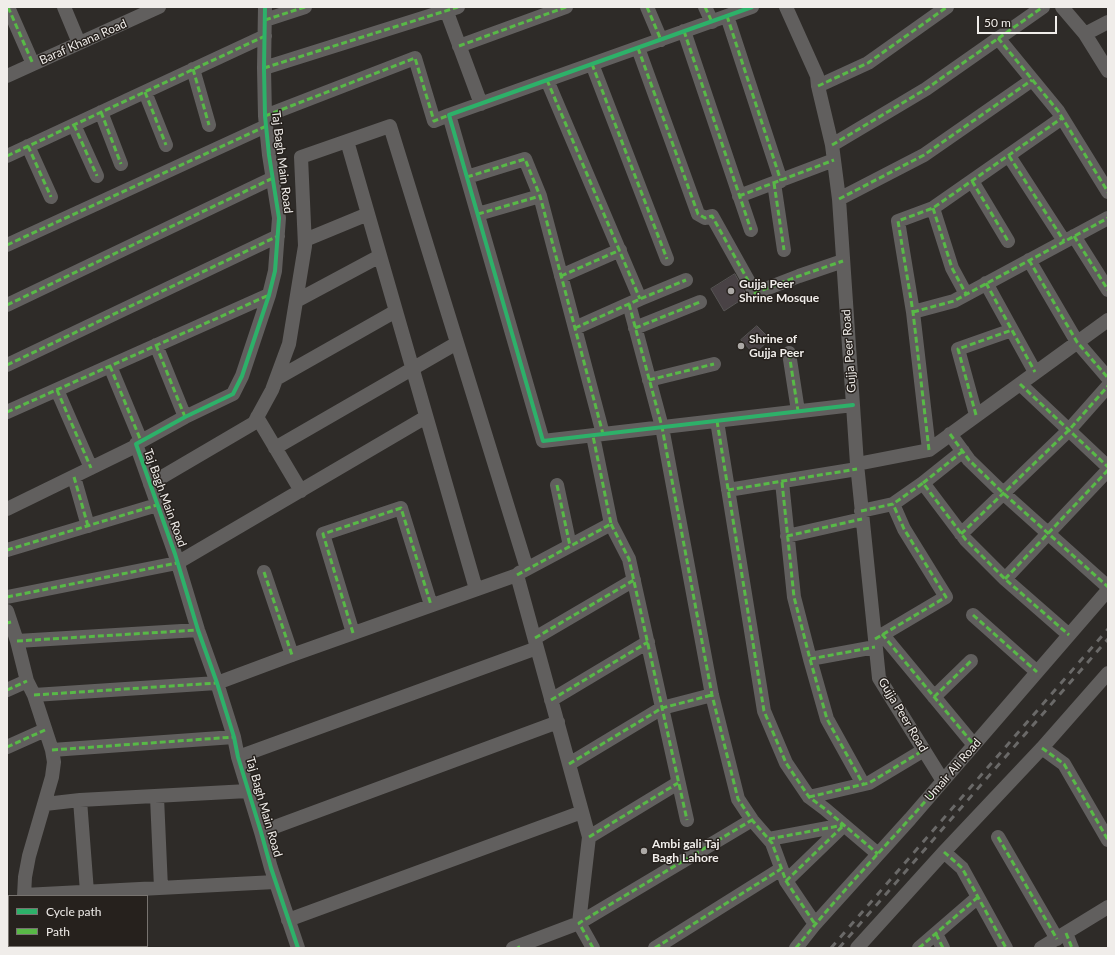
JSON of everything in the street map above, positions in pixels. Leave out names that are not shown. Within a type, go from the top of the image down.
[{"type":"street","points":[[8,7],[33,64]]},
{"type":"street","points":[[64,7],[79,43]]},
{"type":"street","name":"Baraf Khana Road","points":[[7,76],[159,7]]},
{"type":"street","points":[[265,14],[305,7]]},
{"type":"street","points":[[459,46],[566,7]]},
{"type":"street","points":[[647,7],[661,40]]},
{"type":"street","points":[[705,7],[712,22]]},
{"type":"street","points":[[7,245],[266,121],[415,58],[434,121],[752,7]]},
{"type":"street","name":"Gujja Peer Road","points":[[786,7],[817,76],[832,145],[839,200],[857,467],[877,640],[878,678],[943,781]]},
{"type":"street","points":[[818,86],[868,63],[947,7]]},
{"type":"street","points":[[832,145],[926,89],[1042,7]]},
{"type":"street","points":[[1062,7],[1085,34],[1108,71]]},
{"type":"street","points":[[264,68],[450,8],[459,46],[481,104]]},
{"type":"street","name":"Taj Bagh Main Road","points":[[265,14],[264,68],[266,121],[269,155],[280,218],[275,271],[269,295],[242,376],[233,394],[185,417],[139,444],[150,484],[178,563],[198,630],[217,683],[234,737],[248,791],[262,832],[275,882],[298,948]]},
{"type":"street","points":[[727,16],[777,182],[784,250]]},
{"type":"street","points":[[1085,34],[1108,22]]},
{"type":"street","points":[[684,32],[751,230]]},
{"type":"street","points":[[7,156],[264,36]]},
{"type":"street","points":[[998,38],[1058,111],[1108,192]]},
{"type":"street","points":[[638,48],[698,214],[704,218],[712,216],[755,293],[799,276],[843,262]]},
{"type":"street","points":[[592,64],[668,259]]},
{"type":"street","points":[[194,69],[209,125]]},
{"type":"street","points":[[547,80],[620,250],[634,301],[635,328],[662,427],[712,696],[738,799],[752,820],[772,843],[784,875],[815,924]]},
{"type":"street","points":[[839,200],[924,155],[1032,80]]},
{"type":"street","points":[[145,92],[166,145]]},
{"type":"street","points":[[101,112],[121,164]]},
{"type":"street","points":[[449,115],[543,441],[853,405]]},
{"type":"street","points":[[928,450],[913,312],[898,221],[933,208],[1062,118]]},
{"type":"street","points":[[74,125],[97,176]]},
{"type":"street","points":[[150,484],[254,423],[272,390],[289,344],[306,246],[301,157],[390,126],[457,343],[522,572],[536,643],[589,837],[579,923],[593,948]]},
{"type":"street","points":[[347,141],[476,589]]},
{"type":"street","points":[[28,146],[51,197]]},
{"type":"street","points":[[1009,156],[1108,290]]},
{"type":"street","points":[[467,177],[526,159],[540,196],[575,328],[598,435],[610,524],[629,559],[687,820]]},
{"type":"street","points":[[739,196],[834,160]]},
{"type":"street","points":[[7,305],[273,178]]},
{"type":"street","points":[[972,181],[1008,241]]},
{"type":"street","points":[[478,214],[540,196]]},
{"type":"street","points":[[933,208],[952,268],[966,294]]},
{"type":"street","points":[[305,240],[368,214]]},
{"type":"street","points":[[913,312],[954,301],[1108,218]]},
{"type":"street","points":[[7,365],[278,236]]},
{"type":"street","points":[[561,276],[620,250]]},
{"type":"street","points":[[296,301],[380,256]]},
{"type":"street","points":[[1029,260],[1077,342],[1108,378]]},
{"type":"street","points":[[575,328],[634,301],[686,280]]},
{"type":"street","points":[[986,283],[1035,372]]},
{"type":"street","points":[[7,412],[269,295]]},
{"type":"street","points":[[635,328],[700,302]]},
{"type":"street","points":[[276,379],[396,311]]},
{"type":"street","points":[[728,490],[782,482],[857,467],[928,450],[1108,320]]},
{"type":"street","points":[[976,415],[958,349],[1012,330]]},
{"type":"street","points":[[275,448],[457,343]]},
{"type":"street","points":[[156,345],[185,417]]},
{"type":"street","points":[[789,353],[798,411]]},
{"type":"street","points":[[649,380],[714,364]]},
{"type":"street","points":[[7,509],[139,444],[110,366]]},
{"type":"street","points":[[1005,579],[1108,469],[1020,384]]},
{"type":"street","points":[[961,534],[1069,430],[1108,386]]},
{"type":"street","points":[[57,390],[91,468]]},
{"type":"street","points":[[7,598],[178,563],[426,417]]},
{"type":"street","points":[[257,418],[301,491]]},
{"type":"street","points":[[717,421],[764,711],[786,763],[809,797],[878,854]]},
{"type":"street","points":[[950,434],[969,460],[1003,493],[1108,588]]},
{"type":"street","points":[[787,536],[862,515],[893,504],[923,483],[963,451]]},
{"type":"street","points":[[74,477],[88,526]]},
{"type":"street","points":[[782,482],[794,597],[810,659],[827,719],[863,784]]},
{"type":"street","points":[[923,483],[966,540],[1005,579],[1069,635]]},
{"type":"street","points":[[557,485],[570,546]]},
{"type":"street","points":[[810,659],[877,640],[946,597],[904,529],[893,504]]},
{"type":"street","points":[[7,550],[157,505]]},
{"type":"street","points":[[353,633],[323,534],[401,508],[431,605]]},
{"type":"street","points":[[34,695],[217,683],[522,572],[610,524]]},
{"type":"street","points":[[264,572],[292,655]]},
{"type":"street","points":[[238,757],[536,643],[634,580]]},
{"type":"street","name":"Umair Ali Road","points":[[796,948],[815,924],[1038,672],[1108,588]]},
{"type":"street","points":[[974,615],[1038,672]]},
{"type":"street","points":[[8,619],[17,641],[27,681],[34,695],[52,750],[54,762],[45,804],[29,856],[25,877],[24,895],[275,882]]},
{"type":"street","points":[[17,641],[198,630]]},
{"type":"street","points":[[877,640],[934,697],[974,745]]},
{"type":"street","points":[[551,700],[648,642]]},
{"type":"street","points":[[934,697],[971,661]]},
{"type":"street","points":[[856,948],[1042,748],[1108,673]]},
{"type":"street","points":[[7,690],[27,681]]},
{"type":"street","points":[[569,764],[662,708],[712,696]]},
{"type":"street","points":[[262,832],[558,722]]},
{"type":"street","points":[[7,747],[45,730]]},
{"type":"street","points":[[52,750],[234,737]]},
{"type":"street","points":[[1042,748],[1064,764],[1108,840]]},
{"type":"street","points":[[809,797],[869,783],[924,750]]},
{"type":"street","points":[[589,837],[678,783]]},
{"type":"street","points":[[45,804],[80,800],[248,791]]},
{"type":"street","points":[[157,797],[161,888]]},
{"type":"street","points":[[80,800],[87,892]]},
{"type":"street","points":[[288,920],[582,812]]},
{"type":"street","points":[[517,947],[579,923],[752,820]]},
{"type":"street","points":[[769,839],[844,825]]},
{"type":"street","points":[[655,948],[784,875],[844,825]]},
{"type":"street","points":[[998,837],[1061,936],[1072,948]]},
{"type":"street","points":[[944,852],[962,868],[1006,948]]},
{"type":"street","points":[[920,948],[978,897]]},
{"type":"street","points":[[1041,948],[1108,907]]},
{"type":"street","points":[[936,934],[943,948]]},
{"type":"building","name":"Gujja Peer Shrine Mosque","points":[[735,274],[747,296],[724,311],[711,289]]},
{"type":"building","points":[[757,326],[770,339],[754,354],[741,340]]},
{"type":"railway","points":[[831,948],[1108,629]]},
{"type":"railway","points":[[839,948],[1108,639]]},
{"type":"marked path","points":[[8,7],[33,64]]},
{"type":"marked path","points":[[265,20],[305,7]]},
{"type":"marked path","points":[[264,68],[458,7]]},
{"type":"marked path","points":[[459,46],[566,7]]},
{"type":"marked path","points":[[647,7],[661,40]]},
{"type":"marked path","points":[[705,7],[712,22]]},
{"type":"marked path","points":[[818,86],[868,63],[947,7]]},
{"type":"marked path","points":[[832,145],[926,89],[1043,7]]},
{"type":"marked path","points":[[727,16],[781,181]]},
{"type":"marked path","points":[[684,31],[751,230]]},
{"type":"marked path","points":[[7,156],[265,36]]},
{"type":"marked path","points":[[998,38],[1058,111],[1108,192]]},
{"type":"marked path","points":[[638,48],[698,214],[705,218],[712,216],[755,293],[843,261]]},
{"type":"marked path","points":[[265,116],[415,58],[434,121],[449,115]]},
{"type":"marked path","points":[[592,64],[667,259]]},
{"type":"marked path","points":[[193,69],[209,125]]},
{"type":"marked path","points":[[547,80],[640,299]]},
{"type":"marked path","points":[[839,199],[924,155],[1032,80]]},
{"type":"marked path","points":[[145,92],[166,145]]},
{"type":"marked path","points":[[101,112],[121,164]]},
{"type":"marked path","points":[[929,450],[913,312],[898,221],[933,208],[1062,118]]},
{"type":"marked path","points":[[74,125],[97,176]]},
{"type":"marked path","points":[[7,245],[266,126]]},
{"type":"marked path","points":[[28,146],[51,197]]},
{"type":"marked path","points":[[1009,156],[1064,241]]},
{"type":"marked path","points":[[467,177],[525,159],[540,196],[603,434]]},
{"type":"marked path","points":[[739,196],[834,160]]},
{"type":"marked path","points":[[7,305],[273,178]]},
{"type":"marked path","points":[[972,181],[1008,241]]},
{"type":"marked path","points":[[774,183],[784,250]]},
{"type":"marked path","points":[[478,214],[540,196]]},
{"type":"marked path","points":[[933,208],[952,268],[966,294]]},
{"type":"marked path","points":[[913,312],[954,301],[1108,218]]},
{"type":"marked path","points":[[7,365],[278,236]]},
{"type":"marked path","points":[[1074,236],[1108,290]]},
{"type":"marked path","points":[[561,276],[620,250]]},
{"type":"marked path","points":[[1029,260],[1077,342],[1108,378]]},
{"type":"marked path","points":[[575,328],[686,280]]},
{"type":"marked path","points":[[986,283],[1035,372]]},
{"type":"marked path","points":[[7,412],[269,295]]},
{"type":"marked path","points":[[635,328],[700,302]]},
{"type":"marked path","points":[[629,304],[662,427],[712,695],[738,799],[752,820],[772,843],[786,881],[815,924]]},
{"type":"marked path","points":[[976,415],[958,349],[1012,330]]},
{"type":"marked path","points":[[156,345],[185,417]]},
{"type":"marked path","points":[[789,353],[798,411]]},
{"type":"marked path","points":[[649,380],[714,364]]},
{"type":"marked path","points":[[110,366],[141,441]]},
{"type":"marked path","points":[[1020,384],[1108,467]]},
{"type":"marked path","points":[[961,534],[1069,430],[1108,386]]},
{"type":"marked path","points":[[57,390],[91,468]]},
{"type":"marked path","points":[[717,421],[764,711],[786,763],[809,797],[878,854]]},
{"type":"marked path","points":[[950,434],[969,460],[1003,493],[1108,587]]},
{"type":"marked path","points":[[517,575],[611,524],[593,436]]},
{"type":"marked path","points":[[923,483],[963,451]]},
{"type":"marked path","points":[[728,490],[857,469]]},
{"type":"marked path","points":[[1005,579],[1108,470]]},
{"type":"marked path","points":[[74,477],[88,526]]},
{"type":"marked path","points":[[782,482],[794,597],[810,659],[827,719],[863,784]]},
{"type":"marked path","points":[[861,511],[893,504],[923,483],[966,540],[1005,579],[1069,635]]},
{"type":"marked path","points":[[557,485],[570,546]]},
{"type":"marked path","points":[[875,639],[946,597],[904,529],[893,504]]},
{"type":"marked path","points":[[7,550],[157,505]]},
{"type":"marked path","points":[[353,633],[323,534],[401,508],[431,605]]},
{"type":"marked path","points":[[787,536],[862,519]]},
{"type":"marked path","points":[[611,524],[629,559],[687,820]]},
{"type":"marked path","points":[[7,597],[177,563]]},
{"type":"marked path","points":[[264,572],[292,655]]},
{"type":"marked path","points":[[535,638],[634,580]]},
{"type":"marked path","points":[[973,615],[1037,672]]},
{"type":"marked path","points":[[7,623],[11,622]]},
{"type":"marked path","points":[[17,641],[198,630]]},
{"type":"marked path","points":[[882,634],[974,745]]},
{"type":"marked path","points":[[551,700],[648,642]]},
{"type":"marked path","points":[[810,659],[875,647]]},
{"type":"marked path","points":[[934,697],[971,661]]},
{"type":"marked path","points":[[7,690],[27,681]]},
{"type":"marked path","points":[[34,695],[217,683]]},
{"type":"marked path","points":[[569,764],[662,708],[712,695]]},
{"type":"marked path","points":[[7,747],[45,730]]},
{"type":"marked path","points":[[52,750],[234,737]]},
{"type":"marked path","points":[[1042,748],[1064,764],[1108,840]]},
{"type":"marked path","points":[[809,797],[869,783],[924,750]]},
{"type":"marked path","points":[[796,948],[832,905],[943,781]]},
{"type":"marked path","points":[[589,837],[678,783]]},
{"type":"marked path","points":[[593,948],[579,923],[752,820]]},
{"type":"marked path","points":[[769,839],[844,825]]},
{"type":"marked path","points":[[786,881],[844,825]]},
{"type":"marked path","points":[[998,837],[1057,939]]},
{"type":"marked path","points":[[944,852],[962,868],[1006,948]]},
{"type":"marked path","points":[[655,948],[781,869]]},
{"type":"marked path","points":[[919,948],[978,897]]},
{"type":"marked path","points":[[1066,933],[1072,948]]},
{"type":"marked path","points":[[936,934],[943,948]]},
{"type":"cycle path","points":[[265,7],[265,116],[269,155],[279,218],[275,271],[269,295],[242,376],[233,394],[185,417],[136,444],[175,554],[198,630],[217,683],[271,868],[298,948]]},
{"type":"cycle path","points":[[752,7],[449,115],[543,441],[853,405]]},
{"type":"place","name":"Gujja Peer Shrine Mosque","points":[[731,291]]},
{"type":"place","name":"Shrine of Gujja Peer","points":[[741,346]]},
{"type":"place","name":"Ambi gali Taj Bagh Lahore","points":[[644,851]]}]
